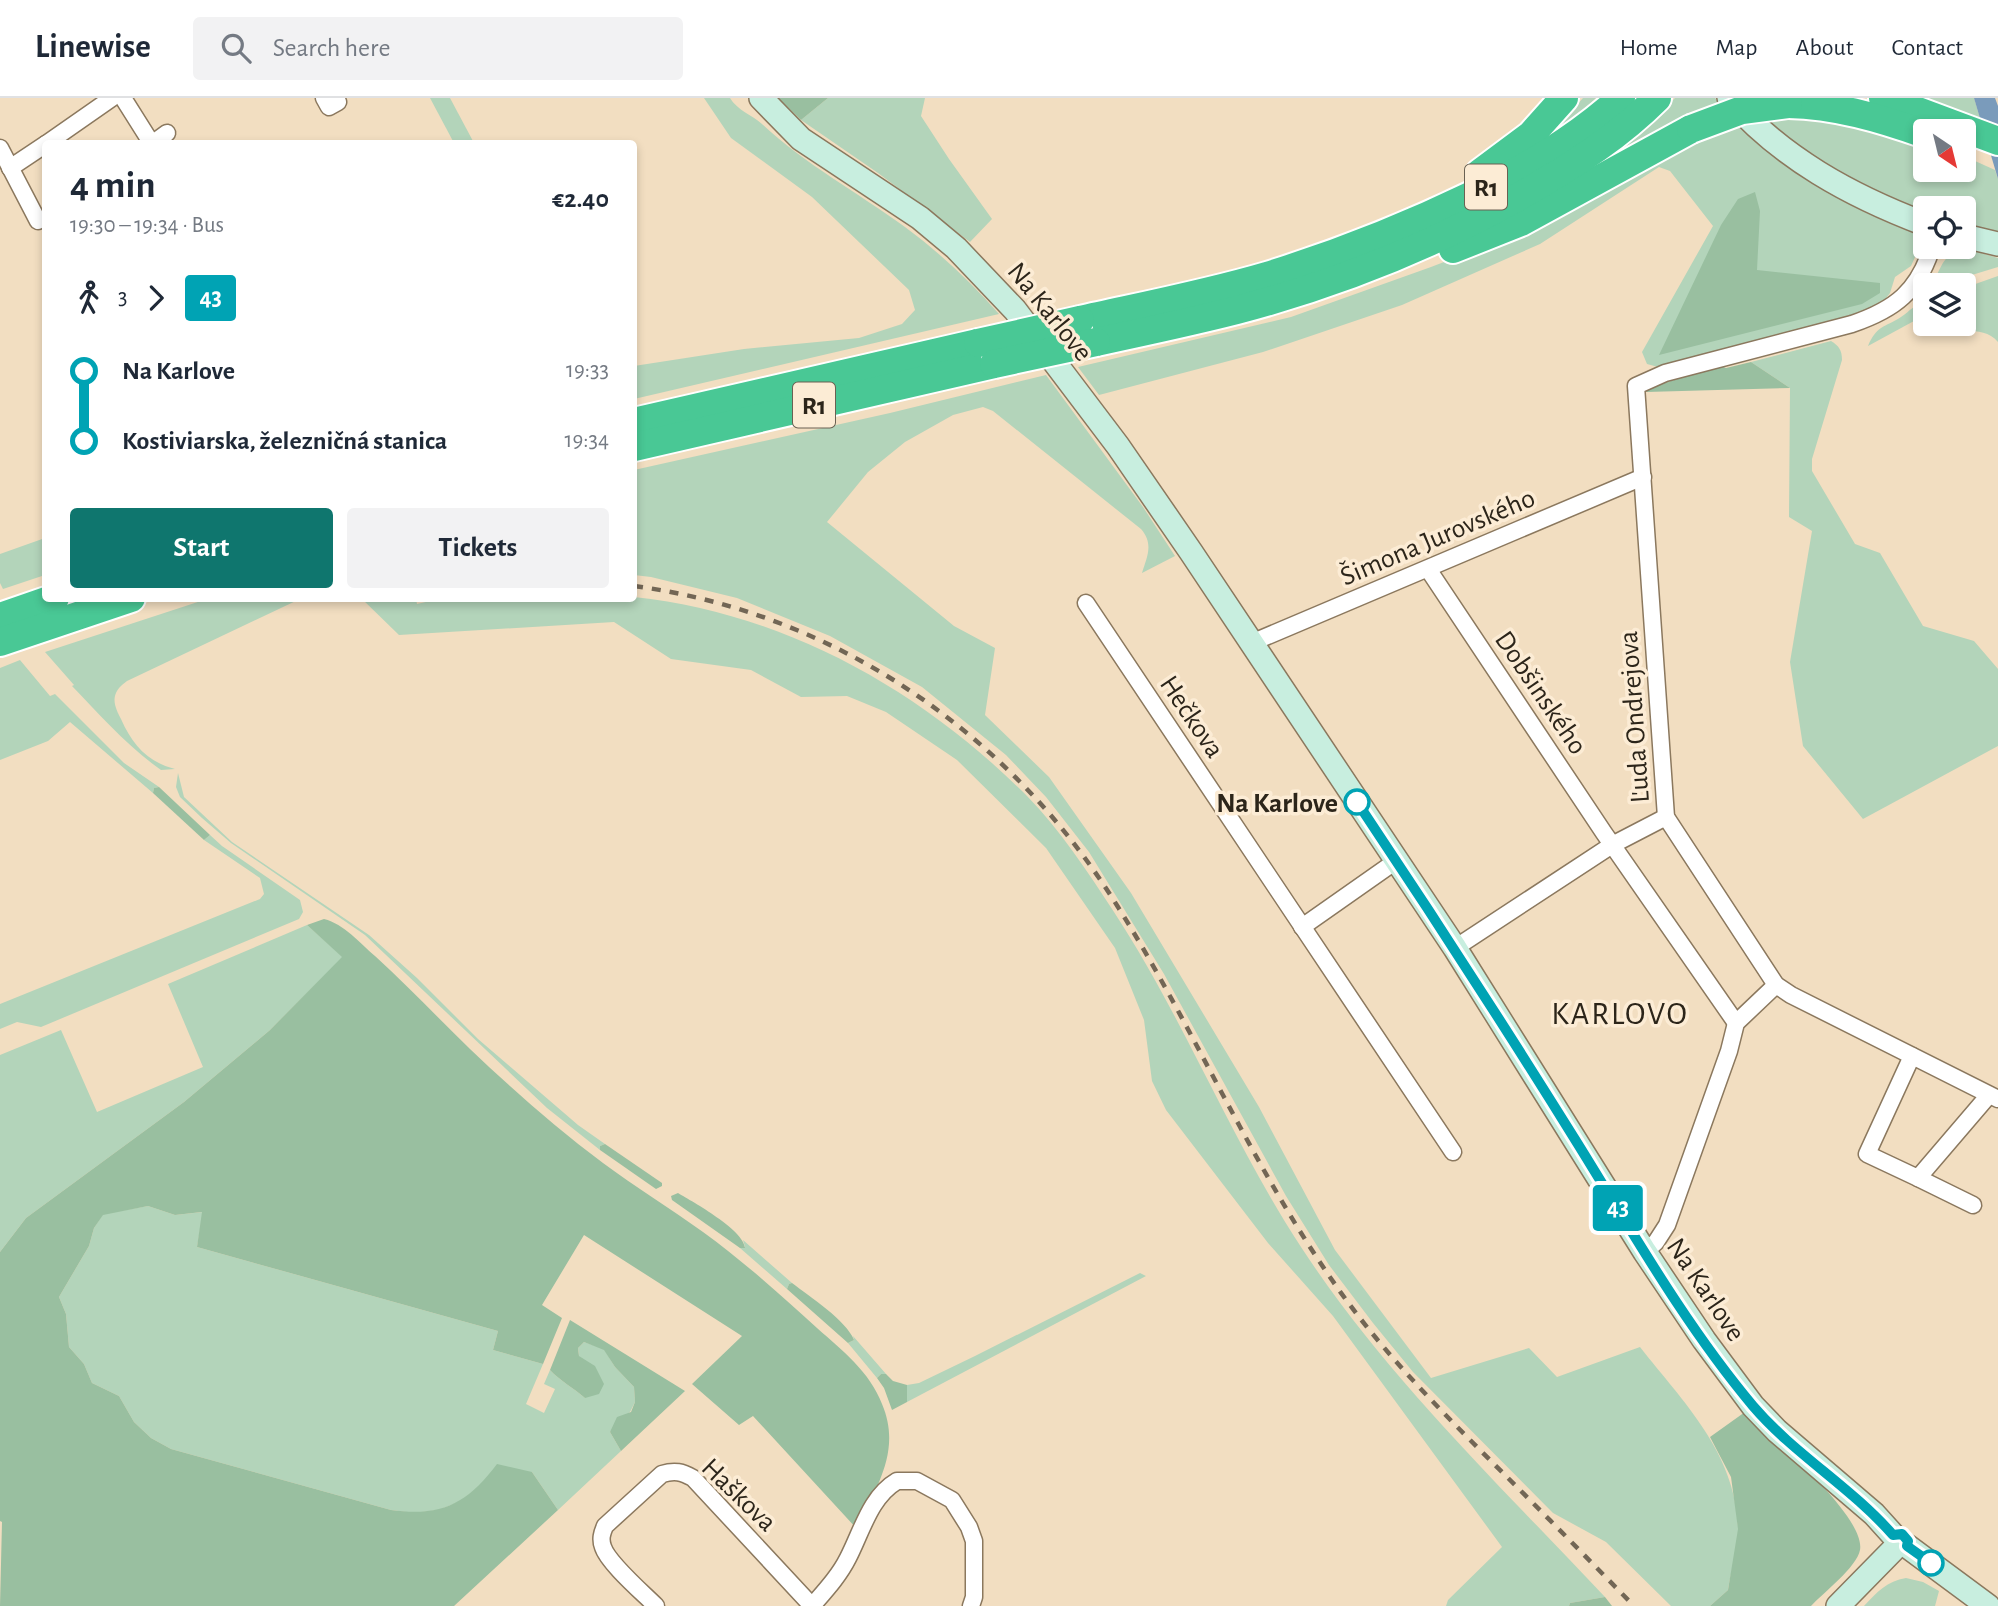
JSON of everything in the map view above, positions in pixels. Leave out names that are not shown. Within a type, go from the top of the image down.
[{"type":"highway","points":[[1338,252],[1385,222],[1446,194],[1488,168],[1531,135],[1564,98]]},
{"type":"highway","points":[[1883,98],[1980,146]]},
{"type":"highway","name":"R1","points":[[1088,331],[1184,297],[1266,276],[1338,252],[1420,220],[1510,175],[1578,133],[1639,104]]},
{"type":"highway","name":"R1","points":[[637,421],[986,354],[1088,331],[1238,310],[1300,291],[1392,258],[1476,220],[1582,159],[1639,104]]},
{"type":"highway","points":[[1238,310],[1298,304],[1379,278],[1475,241],[1521,222],[1691,129],[1742,110],[1788,104],[1830,107],[1856,112],[1913,130]]},
{"type":"highway","name":"R1","points":[[637,446],[986,354]]},
{"type":"highway","points":[[0,617],[43,602]]},
{"type":"highway","points":[[0,642],[119,602]]},
{"type":"street","points":[[52,140],[112,98]]},
{"type":"street","points":[[123,98],[149,140]]},
{"type":"street","name":"Na Karlove","points":[[761,98],[801,139],[919,218],[956,248],[1023,320],[1118,446],[1251,643],[1455,948],[1645,1252],[1704,1340],[1753,1406],[1777,1431],[1874,1514],[1898,1544],[1988,1606]]},
{"type":"street","points":[[1729,98],[1768,137],[1811,169],[1865,198],[1913,219]]},
{"type":"street","points":[[157,140],[167,133]]},
{"type":"street","points":[[10,168],[42,147]]},
{"type":"street","points":[[0,148],[36,222]]},
{"type":"street","points":[[1976,239],[1998,244]]},
{"type":"street","name":"Ľuda Ondrejova","points":[[1918,1178],[1994,1097],[1776,985],[1666,817],[1636,386],[1665,373],[1852,324],[1881,312],[1905,296],[1914,286],[1928,259]]},
{"type":"street","name":"Šimona Jurovského","points":[[1251,643],[1643,477]]},
{"type":"street","name":"Dobšinského","points":[[1428,569],[1612,845],[1736,1023]]},
{"type":"street","name":"Hečkova","points":[[1086,603],[1453,1152]]},
{"type":"street","points":[[1455,948],[1612,845],[1666,817]]},
{"type":"street","points":[[1302,927],[1396,861]]},
{"type":"street","points":[[1645,1252],[1656,1242],[1667,1225],[1729,1051],[1736,1023],[1776,985]]},
{"type":"street","points":[[1912,1056],[1867,1154],[1973,1205]]},
{"type":"street","name":"Haškova","points":[[656,1606],[609,1557],[602,1547],[601,1536],[605,1526],[663,1474],[673,1471],[693,1478],[812,1606],[831,1585],[847,1560],[878,1495],[897,1480],[917,1481],[952,1500],[969,1527],[974,1541],[974,1597],[971,1606]]},
{"type":"street","points":[[1838,1606],[1898,1544]]},
{"type":"green space","points":[[430,98],[450,98],[472,140],[452,140]]},
{"type":"green space","points":[[704,98],[730,98],[796,152],[918,237],[954,268],[999,314],[637,398],[637,366],[744,349],[859,338],[902,324],[915,310],[909,290],[812,197],[731,138]]},
{"type":"green space","points":[[778,98],[828,98],[801,120]]},
{"type":"green space","points":[[828,98],[925,98],[921,116],[992,219],[970,242],[801,120]]},
{"type":"green space","points":[[1583,98],[1596,98],[1578,116],[1548,137]]},
{"type":"green space","points":[[1675,98],[1715,98],[1722,105],[1566,185],[1623,145]]},
{"type":"green space","points":[[1918,98],[1974,98],[1981,121]]},
{"type":"green space","points":[[1816,114],[1913,139],[1913,182],[1976,182],[1976,161],[1995,170],[1998,179],[1998,232],[1976,227],[1976,196],[1913,196],[1913,209],[1897,204],[1801,151],[1760,117]]},
{"type":"green space","points":[[1738,122],[1905,225],[1913,232],[1914,259],[1911,266],[1895,277],[1890,293],[1883,302],[1854,314],[1658,367],[1647,364],[1642,352],[1713,226],[1670,171],[1659,167],[1540,244],[1402,305],[1263,352],[1099,395],[1078,367],[1291,317],[1431,267],[1491,244],[1679,146]]},
{"type":"green space","points":[[1755,192],[1760,211],[1757,270],[1880,283],[1880,293],[1862,304],[1659,355],[1721,225],[1738,199]]},
{"type":"green space","points":[[1976,252],[1998,258],[1998,267],[1976,274],[1937,273],[1946,259],[1976,259]]},
{"type":"green space","points":[[1998,276],[1998,342],[1985,333],[1976,331],[1976,284]]},
{"type":"green space","points":[[1913,308],[1913,322],[1868,346],[1878,330]]},
{"type":"green space","points":[[1831,341],[1840,349],[1842,360],[1812,459],[1812,471],[1855,544],[1880,553],[1923,626],[1974,641],[1998,669],[1998,746],[1863,819],[1803,746],[1790,662],[1812,531],[1789,517],[1790,388],[1751,362]]},
{"type":"green space","points":[[1751,362],[1790,388],[1646,392],[1651,387],[1721,366],[1726,368]]},
{"type":"green space","points":[[1046,375],[1143,507],[1175,556],[1142,573],[1148,545],[1141,529],[993,411],[983,407],[953,415],[905,442],[868,472],[827,522],[954,626],[995,648],[985,715],[1049,777],[1131,893],[1259,1107],[1335,1250],[1431,1378],[1529,1348],[1557,1377],[1640,1347],[1704,1430],[1728,1475],[1735,1500],[1738,1535],[1728,1590],[1710,1606],[1671,1606],[1606,1542],[1553,1513],[1413,1372],[1329,1265],[1286,1196],[1164,974],[1089,852],[1046,797],[1006,755],[922,687],[830,636],[737,598],[637,575],[637,469]]},
{"type":"green space","points":[[42,539],[42,576],[3,589],[0,583],[0,554]]},
{"type":"green space","points":[[637,597],[690,606],[744,620],[847,662],[942,722],[986,757],[1051,823],[1104,897],[1163,994],[1252,1165],[1301,1247],[1334,1295],[1446,1429],[1605,1597],[1570,1603],[1569,1606],[1446,1606],[1448,1600],[1502,1547],[1333,1316],[1268,1243],[1166,1110],[1152,1081],[1144,1020],[1115,948],[1046,848],[957,760],[886,712],[847,696],[801,697],[751,670],[671,659],[614,622],[399,635],[365,602],[637,602]]},
{"type":"green space","points":[[198,602],[294,602],[127,681],[119,688],[115,696],[116,706],[130,736],[149,757],[175,769],[161,770],[137,751],[72,686],[74,685],[45,652]]},
{"type":"green space","points":[[20,660],[50,696],[55,694],[124,763],[159,787],[154,788],[153,793],[70,722],[48,741],[0,760],[0,668]]},
{"type":"green space","points":[[178,773],[184,797],[232,842],[369,935],[478,1039],[578,1125],[605,1144],[600,1146],[600,1150],[547,1108],[365,935],[231,843],[202,818],[180,797],[176,787]]},
{"type":"green space","points":[[159,787],[210,835],[204,840],[153,793],[154,788]]},
{"type":"green space","points":[[210,835],[300,900],[303,912],[299,919],[41,1027],[17,1022],[0,1029],[0,1004],[260,899],[264,894],[260,878],[204,840]]},
{"type":"green space","points":[[324,919],[345,929],[358,940],[486,1064],[551,1122],[615,1172],[733,1255],[863,1372],[882,1404],[889,1437],[888,1453],[879,1483],[857,1529],[753,1416],[739,1425],[692,1384],[742,1336],[584,1235],[542,1305],[562,1318],[543,1364],[493,1350],[498,1331],[197,1247],[202,1212],[175,1215],[148,1206],[103,1215],[94,1228],[89,1246],[59,1297],[66,1314],[69,1347],[84,1364],[92,1383],[119,1396],[134,1422],[151,1438],[171,1449],[391,1510],[409,1512],[452,1505],[475,1489],[497,1464],[532,1472],[558,1510],[454,1606],[0,1606],[0,1252],[26,1218],[184,1102],[270,1030],[342,957],[307,925]]},
{"type":"green space","points":[[307,925],[343,957],[270,1030],[184,1102],[26,1218],[0,1252],[0,1055],[61,1030],[97,1112],[203,1067],[168,984]]},
{"type":"green space","points":[[605,1144],[662,1183],[662,1186],[656,1189],[600,1150],[600,1146]]},
{"type":"green space","points":[[678,1193],[727,1225],[736,1233],[745,1248],[740,1248],[672,1200],[671,1196]]},
{"type":"green space","points":[[148,1206],[175,1215],[203,1212],[197,1247],[498,1331],[493,1350],[543,1364],[526,1404],[544,1413],[555,1389],[544,1384],[550,1370],[585,1398],[578,1348],[584,1342],[604,1349],[615,1367],[634,1387],[635,1402],[630,1412],[610,1432],[621,1451],[558,1510],[532,1472],[481,1485],[461,1501],[439,1510],[414,1513],[391,1510],[171,1449],[151,1438],[134,1422],[119,1396],[92,1383],[84,1364],[69,1347],[66,1314],[59,1297],[89,1246],[94,1228],[103,1214]]},
{"type":"green space","points":[[743,1240],[792,1283],[787,1289],[740,1248],[745,1247]]},
{"type":"green space","points":[[1140,1273],[1146,1276],[907,1402],[907,1385],[919,1383]]},
{"type":"green space","points":[[792,1283],[836,1317],[854,1340],[848,1343],[787,1289]]},
{"type":"green space","points":[[570,1320],[685,1391],[621,1451],[610,1432],[617,1417],[631,1412],[635,1402],[634,1387],[615,1367],[604,1350],[584,1342],[578,1348],[579,1356],[595,1366],[604,1384],[599,1394],[585,1398],[550,1370]]},
{"type":"green space","points":[[853,1336],[886,1374],[877,1378],[848,1343],[854,1340]]},
{"type":"green space","points":[[881,1374],[907,1385],[907,1402],[892,1410],[877,1378]]},
{"type":"green space","points":[[1745,1412],[1814,1477],[1848,1517],[1858,1535],[1858,1557],[1839,1580],[1811,1606],[1710,1606],[1728,1590],[1738,1529],[1731,1477],[1710,1437]]},
{"type":"green space","points":[[1906,1578],[1923,1582],[1939,1591],[1935,1606],[1864,1606],[1888,1584]]},
{"type":"green space","points":[[1605,1597],[1612,1606],[1569,1606],[1570,1603]]},
{"type":"water","points":[[1974,98],[1995,98],[1998,106],[1998,179]]},
{"type":"railway","points":[[637,587],[708,600],[780,623],[848,654],[912,692],[971,737],[1026,788],[1075,845],[1118,907],[1275,1189],[1302,1235],[1351,1307],[1438,1408],[1634,1606]]},
{"type":"bus line","name":"43","points":[[1357,802],[1455,948],[1645,1252],[1704,1340],[1753,1406],[1777,1431],[1874,1514],[1893,1535],[1902,1534],[1908,1541],[1907,1546],[1931,1563]]},
{"type":"place","name":"Na Karlove","points":[[1357,802]]},
{"type":"district","name":"KARLOVO","points":[[1620,1013]]}]
